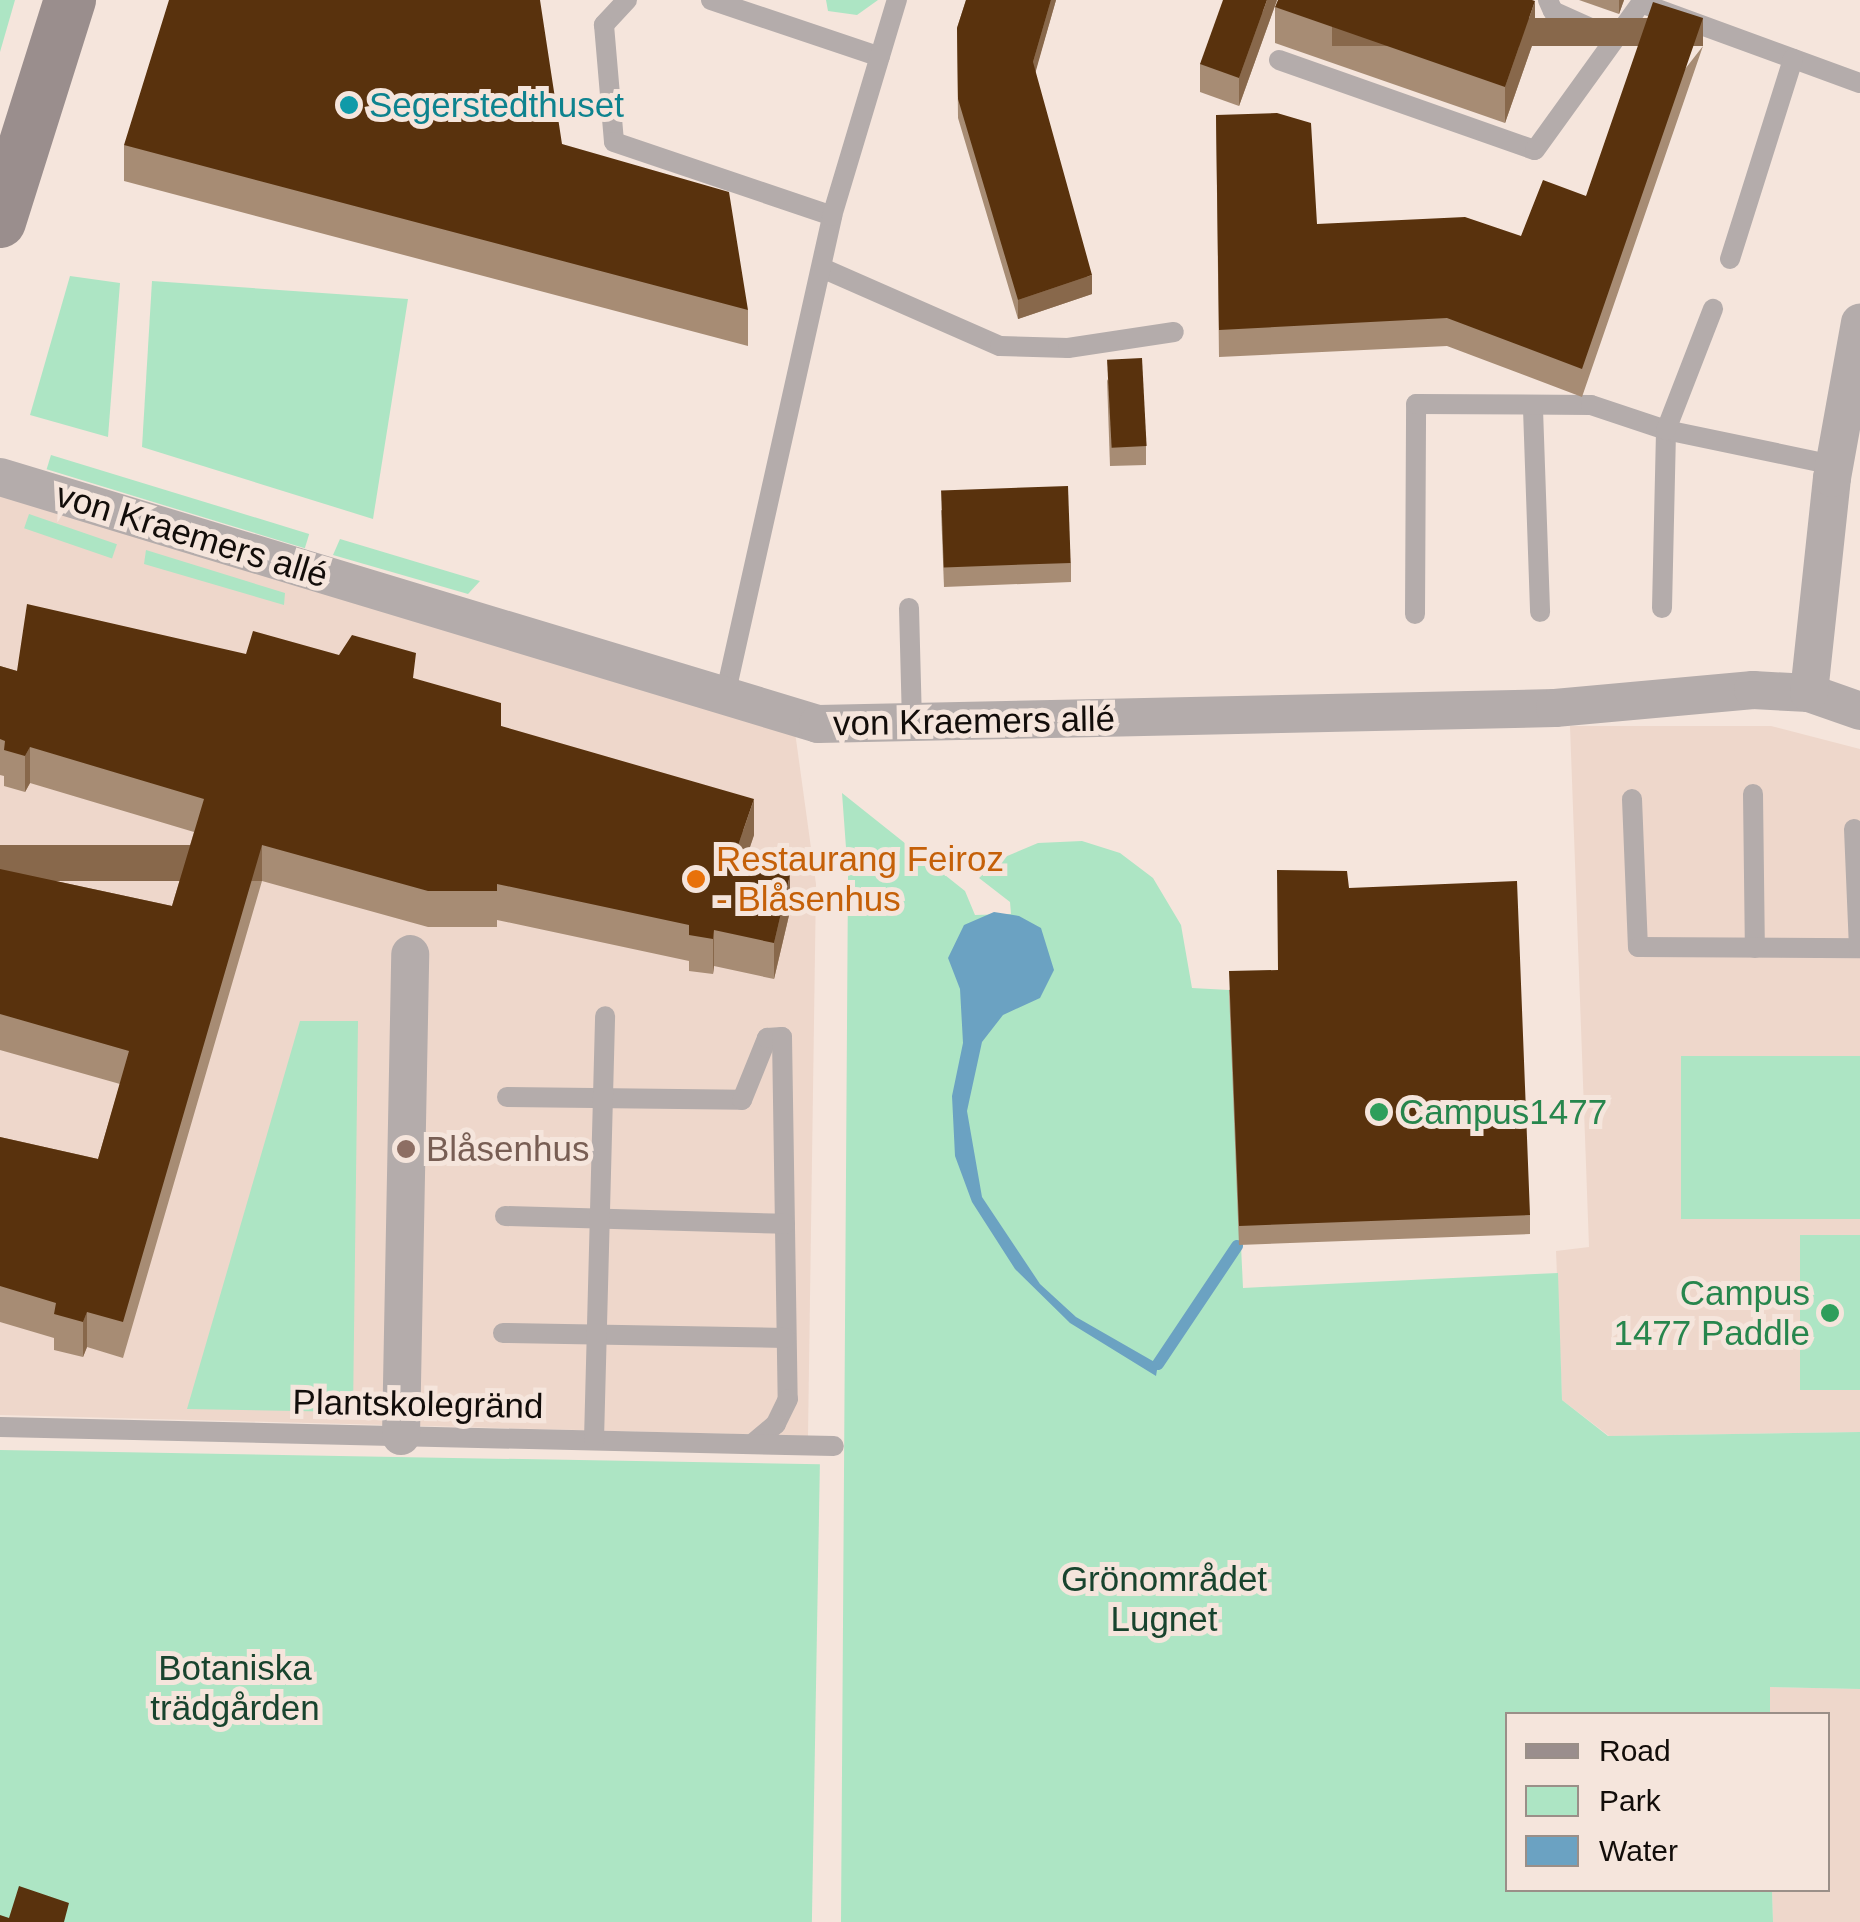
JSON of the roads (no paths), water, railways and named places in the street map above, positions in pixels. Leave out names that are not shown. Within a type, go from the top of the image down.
[{"type":"street","points":[[0,222],[70,0]]},
{"type":"street","points":[[1810,693],[1834,466],[1860,322]]},
{"type":"street","name":"von Kraemers allé","points":[[0,477],[818,724],[1555,708],[1753,690],[1810,693],[1860,711]]},
{"type":"street","points":[[402,1436],[410,954]]},
{"type":"lane","points":[[628,0],[604,25],[614,142],[832,216]]},
{"type":"lane","points":[[711,0],[880,56]]},
{"type":"lane","points":[[726,696],[832,216],[896,0]]},
{"type":"lane","points":[[1548,0],[1553,10],[1613,38]]},
{"type":"lane","points":[[1279,60],[1535,150],[1641,2],[1860,83]]},
{"type":"lane","points":[[1730,259],[1794,59]]},
{"type":"lane","points":[[822,268],[1000,346],[1068,348],[1174,332]]},
{"type":"lane","points":[[1662,608],[1666,430],[1714,309]]},
{"type":"lane","points":[[1415,614],[1416,404],[1533,409],[1590,405],[1725,448],[1834,466]]},
{"type":"lane","points":[[1533,409],[1540,612]]},
{"type":"lane","points":[[909,608],[912,724]]},
{"type":"lane","points":[[1754,794],[1754,948]]},
{"type":"lane","points":[[1632,799],[1638,947],[1860,948],[1854,829]]},
{"type":"lane","points":[[594,1440],[606,1016]]},
{"type":"lane","points":[[507,1097],[742,1100],[767,1038],[782,1038],[788,1399],[776,1424],[752,1444]]},
{"type":"lane","points":[[505,1216],[785,1224]]},
{"type":"lane","points":[[503,1333],[785,1338]]},
{"type":"lane","name":"Plantskolegränd","points":[[0,1427],[834,1446]]},
{"type":"water","points":[[994,912],[1019,916],[1041,928],[1054,970],[1040,998],[1003,1015],[982,1042],[967,1111],[982,1197],[1040,1284],[1076,1317],[1158,1364],[1156,1376],[1070,1323],[1015,1269],[972,1202],[955,1156],[952,1096],[963,1043],[960,989],[948,958],[964,925]]},
{"type":"waterway","points":[[1158,1364],[1237,1246]]},
{"type":"place","name":"Segerstedthuset","points":[[349,105]]},
{"type":"place","name":"Restaurang Feiroz - Blåsenhus","points":[[696,879]]},
{"type":"place","name":"Campus1477","points":[[1379,1112]]},
{"type":"place","name":"Blåsenhus","points":[[406,1149]]},
{"type":"place","name":"Campus 1477 Paddle","points":[[1830,1313]]},
{"type":"park label","name":"Grönområdet Lugnet","points":[[1164,1599]]},
{"type":"park label","name":"Botaniska trädgården","points":[[235,1688]]}]
